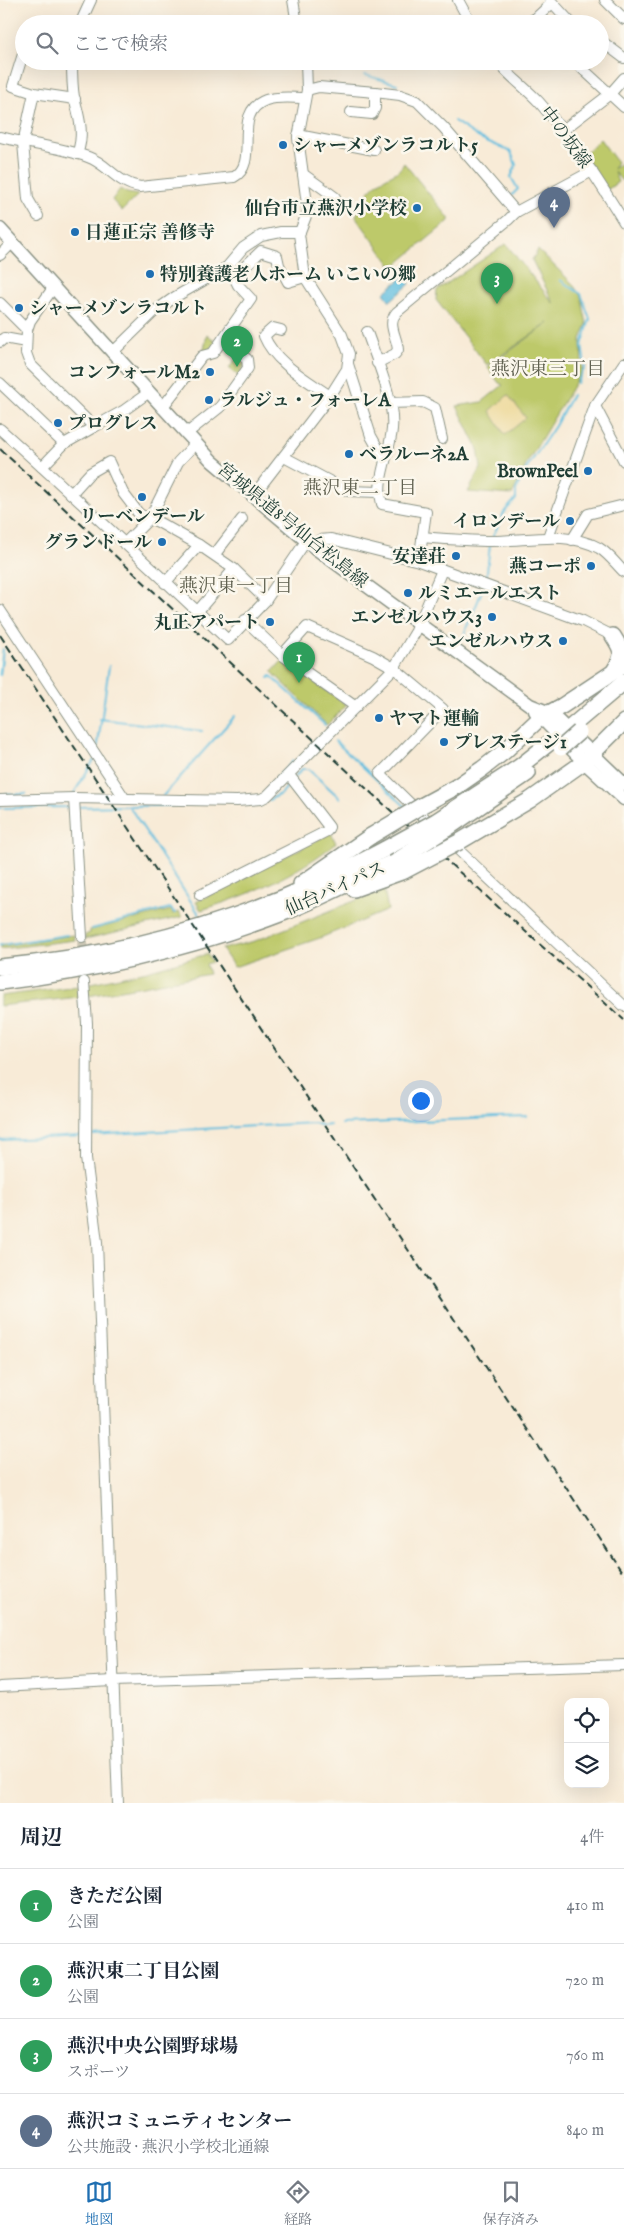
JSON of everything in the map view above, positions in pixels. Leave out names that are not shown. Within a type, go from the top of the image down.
[{"type":"highway","points":[[286,904],[371,836],[456,787],[482,769],[545,715],[621,672],[623,653],[619,638]]},
{"type":"highway","name":"仙台バイパス","points":[[576,729],[621,672]]},
{"type":"highway","name":"仙台バイパス","points":[[0,982],[54,975],[106,965],[183,946],[286,904],[401,865],[440,825],[624,695]]},
{"type":"highway","points":[[401,865],[459,842],[530,800],[589,759],[624,722]]},
{"type":"highway","name":"仙台バイパス","points":[[0,967],[70,958],[140,944],[286,904],[385,850],[440,825]]},
{"type":"main road","name":"宮城県道8号仙台松島線","points":[[0,229],[195,444],[252,496],[310,544],[545,715],[589,759],[624,799]]},
{"type":"main road","name":"宮城県道8号仙台松島線","points":[[589,759],[624,784]]},
{"type":"street","points":[[84,15],[91,0]]},
{"type":"street","points":[[293,0],[296,15]]},
{"type":"street","points":[[458,0],[466,15]]},
{"type":"street","points":[[605,0],[624,19]]},
{"type":"street","points":[[539,15],[550,2],[563,15]]},
{"type":"street","points":[[609,47],[624,58]]},
{"type":"street","points":[[18,70],[13,86],[34,93],[75,99]]},
{"type":"street","points":[[73,70],[75,99],[82,133],[77,154]]},
{"type":"street","points":[[252,496],[284,458],[330,396],[347,370],[348,364],[349,354],[342,335],[305,277],[300,232],[308,211],[298,136],[306,94],[306,70]]},
{"type":"street","name":"中の坂線","points":[[506,70],[539,102],[563,130],[592,171],[624,222]]},
{"type":"street","points":[[584,70],[624,106]]},
{"type":"street","points":[[563,130],[610,94],[624,78]]},
{"type":"street","points":[[0,137],[77,154],[96,161],[121,181],[140,187],[234,177],[241,173],[244,166],[248,121],[258,104],[268,100],[306,94],[319,87],[400,95],[417,101],[444,128],[516,212]]},
{"type":"street","points":[[351,112],[372,114],[375,108],[375,92]]},
{"type":"street","points":[[34,93],[23,143],[28,199],[38,216]]},
{"type":"street","points":[[298,136],[374,150]]},
{"type":"street","points":[[377,363],[395,354],[398,346],[392,324],[393,316],[516,212],[592,171]]},
{"type":"street","points":[[303,174],[335,198]]},
{"type":"street","points":[[112,353],[155,311],[174,297],[226,266],[243,248],[261,236],[281,232],[300,232]]},
{"type":"street","points":[[0,255],[12,243]]},
{"type":"street","points":[[162,408],[202,356],[212,353],[251,299],[238,285],[234,277],[261,251],[277,256],[279,265],[288,282],[305,277]]},
{"type":"street","points":[[54,288],[30,321],[26,342],[30,364],[94,427]]},
{"type":"street","points":[[0,302],[28,330]]},
{"type":"street","points":[[281,330],[273,328],[264,336],[268,347],[298,374],[330,396]]},
{"type":"street","points":[[367,332],[389,403],[392,427],[379,492],[382,504],[426,512],[419,561]]},
{"type":"street","points":[[0,342],[4,338],[26,342]]},
{"type":"street","points":[[186,434],[220,407],[248,368],[247,359],[222,339]]},
{"type":"street","points":[[548,537],[596,406],[624,363]]},
{"type":"street","points":[[348,364],[372,436],[385,461]]},
{"type":"street","points":[[0,383],[64,444]]},
{"type":"street","points":[[42,467],[64,444],[124,411],[148,393]]},
{"type":"street","points":[[389,403],[423,402],[435,408],[442,439]]},
{"type":"street","points":[[596,406],[624,461]]},
{"type":"street","points":[[0,429],[228,640],[266,600],[310,544],[320,540],[331,539],[419,561],[583,621],[619,638]]},
{"type":"street","points":[[124,544],[150,518],[178,462],[195,444]]},
{"type":"street","points":[[284,458],[348,491],[379,492]]},
{"type":"street","points":[[71,494],[90,473],[109,462],[123,493],[139,514],[150,518],[215,554],[234,569],[266,600]]},
{"type":"street","points":[[572,540],[588,514],[624,505]]},
{"type":"street","points":[[215,554],[242,519]]},
{"type":"street","points":[[422,537],[490,541],[548,537],[572,540],[600,549],[624,572]]},
{"type":"street","points":[[165,582],[199,545]]},
{"type":"street","points":[[197,612],[234,569]]},
{"type":"street","points":[[0,800],[124,797],[237,801],[261,799],[292,779],[356,707],[394,668],[419,622],[442,570]]},
{"type":"street","points":[[0,610],[124,797]]},
{"type":"street","points":[[245,620],[282,654],[356,707]]},
{"type":"street","points":[[282,654],[307,627],[373,656],[394,668],[443,709],[380,774],[624,1006]]},
{"type":"street","points":[[200,896],[327,831],[329,827],[292,779]]},
{"type":"street","points":[[74,798],[82,937]]},
{"type":"street","points":[[84,982],[87,1023],[86,1158],[97,1242],[118,1803]]},
{"type":"street","points":[[0,1687],[113,1681],[624,1665]]},
{"type":"green space","points":[[600,139],[617,162],[613,169],[624,161],[624,179],[622,181],[614,172],[618,182],[607,190],[583,156]]},
{"type":"green space","points":[[404,163],[449,218],[449,221],[397,264],[391,265],[356,217],[362,202],[371,189],[396,172]]},
{"type":"green space","points":[[120,189],[127,193],[138,195],[122,211],[112,200]]},
{"type":"green space","points":[[506,244],[554,304],[532,260],[538,250],[571,282],[581,296],[587,324],[581,339],[582,371],[527,463],[512,495],[468,492],[481,468],[478,449],[457,406],[482,402],[503,385],[499,383],[488,368],[489,366],[549,323],[487,365],[436,300],[437,290]]},
{"type":"green space","points":[[207,334],[216,342],[210,350],[205,351],[203,350]]},
{"type":"green space","points":[[239,355],[245,365],[239,376],[229,368]]},
{"type":"green space","points":[[283,660],[347,705],[327,725],[272,672]]},
{"type":"green space","points":[[331,833],[336,843],[305,865],[272,883],[237,898],[201,910],[196,902]]},
{"type":"green space","points":[[384,889],[388,910],[320,938],[234,967],[222,949],[255,941]]},
{"type":"green space","points":[[171,910],[173,914],[179,912],[182,917],[85,939],[85,935],[90,933],[90,930]]},
{"type":"green space","points":[[74,935],[75,940],[0,949],[0,946]]},
{"type":"green space","points":[[207,954],[212,962],[206,964],[209,974],[88,996],[87,984],[147,971]]},
{"type":"green space","points":[[78,986],[79,997],[0,1006],[0,996]]},
{"type":"sand","points":[[508,395],[526,418],[505,435],[490,411]]},
{"type":"water","points":[[404,276],[410,284],[390,301],[384,293]]},
{"type":"waterway","points":[[365,75],[397,84]]},
{"type":"waterway","points":[[454,121],[478,137],[511,152],[516,165],[511,177],[518,189],[512,195]]},
{"type":"waterway","points":[[560,280],[581,294],[590,319],[582,345],[585,367],[577,383]]},
{"type":"waterway","points":[[493,536],[505,511],[516,499],[516,490],[525,471],[555,426],[572,395]]},
{"type":"waterway","points":[[486,580],[490,545]]},
{"type":"waterway","points":[[464,636],[482,589]]},
{"type":"waterway","points":[[0,675],[3,649]]},
{"type":"waterway","points":[[97,751],[109,666]]},
{"type":"waterway","points":[[269,678],[271,676],[325,725]]},
{"type":"waterway","points":[[163,796],[235,716]]},
{"type":"waterway","points":[[100,719],[202,731]]},
{"type":"waterway","points":[[335,741],[407,808]]},
{"type":"waterway","points":[[74,793],[94,760]]},
{"type":"waterway","points":[[276,780],[293,761]]},
{"type":"waterway","points":[[295,777],[302,769],[308,769],[340,798]]},
{"type":"waterway","points":[[269,800],[282,793],[290,783]]},
{"type":"waterway","points":[[0,795],[26,794]]},
{"type":"waterway","points":[[188,805],[129,806],[199,914]]},
{"type":"waterway","points":[[77,807],[128,806]]},
{"type":"waterway","points":[[0,808],[70,807]]},
{"type":"waterway","points":[[92,929],[170,908],[175,913]]},
{"type":"waterway","points":[[0,945],[67,935]]},
{"type":"waterway","points":[[341,1124],[527,1117]]},
{"type":"waterway","points":[[90,1135],[314,1123],[323,1126],[330,1125]]},
{"type":"waterway","points":[[0,1140],[83,1136]]},
{"type":"tunnel","points":[[82,937],[84,982]]},
{"type":"railway","points":[[0,449],[368,790],[624,1020]]},
{"type":"railway","points":[[0,635],[624,1575]]},
{"type":"place","name":"シャーメゾンラコルト5","points":[[283,145]]},
{"type":"place","name":"仙台市立燕沢小学校","points":[[417,208]]},
{"type":"place","name":"燕沢コミュニティセンター","points":[[554,228]]},
{"type":"place","name":"日蓮正宗 善修寺","points":[[75,232]]},
{"type":"place","name":"特別養護老人ホーム いこいの郷","points":[[150,274]]},
{"type":"place","name":"燕沢中央公園野球場","points":[[497,304]]},
{"type":"place","name":"シャーメゾンラコルト","points":[[19,308]]},
{"type":"place","name":"燕沢東二丁目公園","points":[[237,367]]},
{"type":"place","name":"コンフォールM2","points":[[210,372]]},
{"type":"place","name":"ラルジュ・フォーレA","points":[[209,400]]},
{"type":"place","name":"プログレス","points":[[58,423]]},
{"type":"place","name":"ベラルーネ2A","points":[[349,454]]},
{"type":"place","name":"BrownPeel","points":[[588,471]]},
{"type":"place","name":"リーベンデール","points":[[142,497]]},
{"type":"place","name":"イロンデール","points":[[570,521]]},
{"type":"place","name":"グランドール","points":[[162,542]]},
{"type":"place","name":"安達荘","points":[[456,556]]},
{"type":"place","name":"燕コーポ","points":[[591,566]]},
{"type":"place","name":"ルミエールエスト","points":[[408,593]]},
{"type":"place","name":"エンゼルハウス3","points":[[492,617]]},
{"type":"place","name":"丸正アパート","points":[[270,622]]},
{"type":"place","name":"エンゼルハウス","points":[[563,641]]},
{"type":"place","name":"きただ公園","points":[[299,683]]},
{"type":"place","name":"ヤマト運輸","points":[[379,718]]},
{"type":"place","name":"プレステージ1","points":[[444,742]]},
{"type":"district","name":"燕沢東三丁目","points":[[548,368]]},
{"type":"district","name":"燕沢東二丁目","points":[[360,487]]},
{"type":"district","name":"燕沢東一丁目","points":[[236,585]]}]
